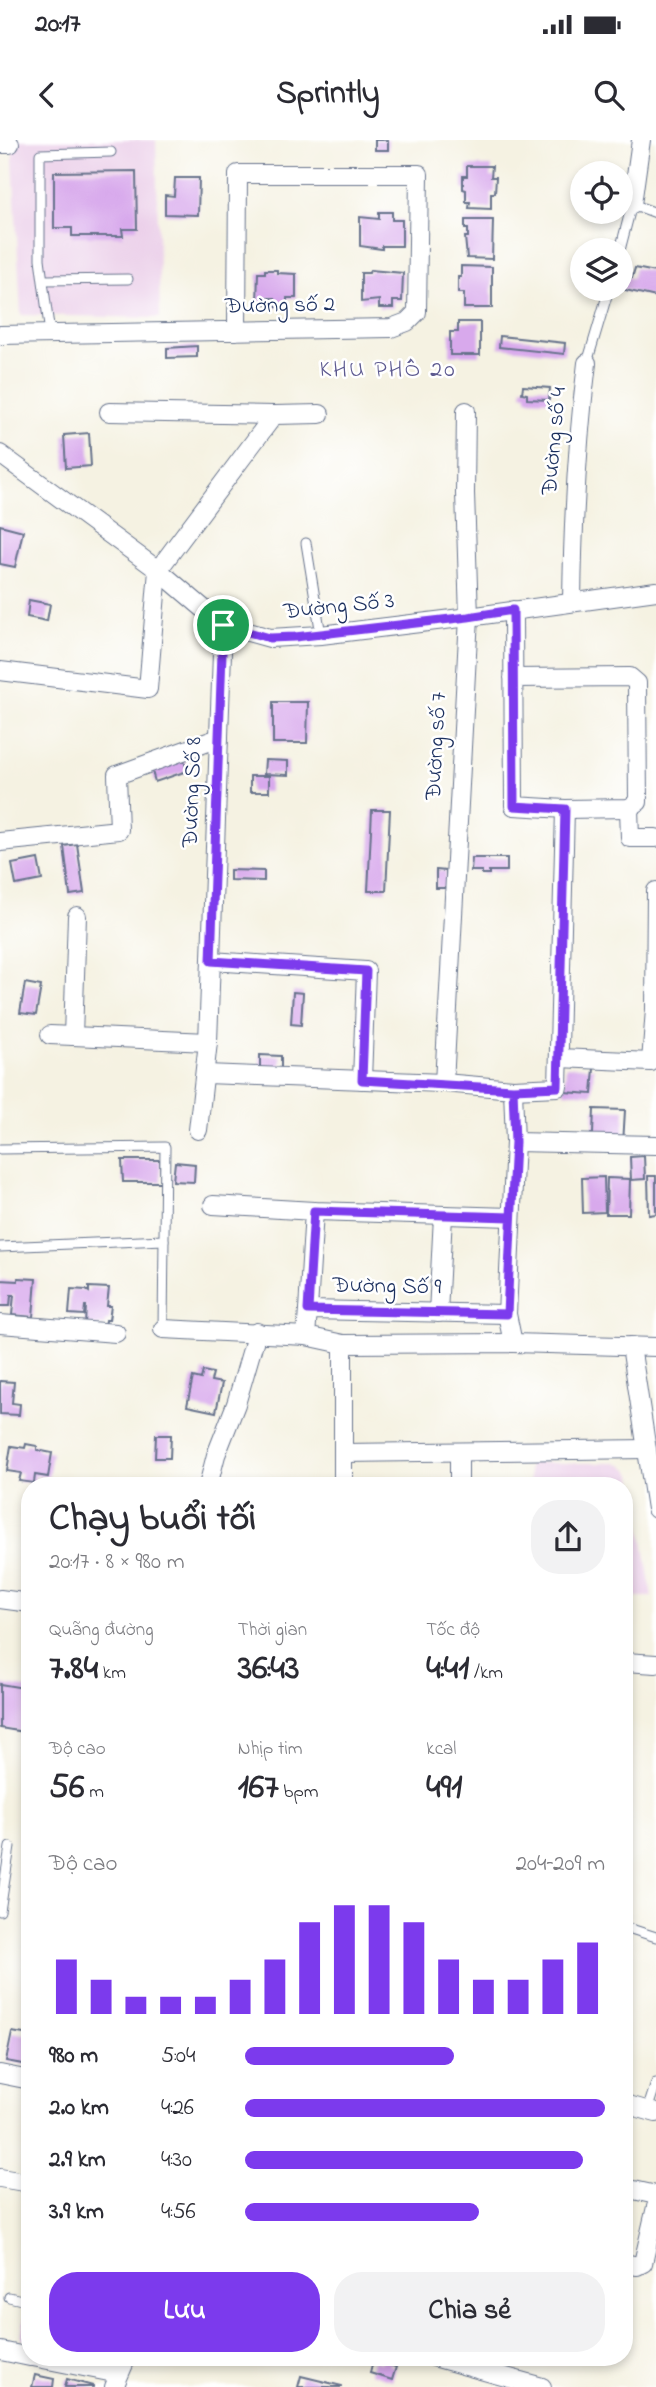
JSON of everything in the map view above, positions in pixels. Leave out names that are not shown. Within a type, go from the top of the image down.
[{"type":"street","points":[[633,197],[641,140]]},
{"type":"street","name":"Đường số 2","points":[[0,335],[237,331],[391,328],[407,322],[417,312],[419,174],[238,174],[237,331]]},
{"type":"street","name":"Đường số 4","points":[[572,602],[573,507],[587,363]]},
{"type":"street","name":"Đường số 7","points":[[444,1083],[468,617],[466,411]]},
{"type":"street","points":[[109,412],[320,414]]},
{"type":"street","points":[[0,671],[148,689],[159,570],[274,415]]},
{"type":"street","name":"Đường Số 3","points":[[0,454],[159,570],[223,625],[270,638],[321,635],[656,591]]},
{"type":"street","points":[[513,610],[513,678],[514,806],[565,809],[629,808],[638,802],[638,683],[630,677],[513,678]]},
{"type":"street","name":"Đường Số 8","points":[[198,1129],[208,1042],[223,625]]},
{"type":"street","points":[[0,842],[119,830],[117,775],[219,738]]},
{"type":"street","points":[[629,808],[630,838],[656,838]]},
{"type":"street","points":[[206,1074],[444,1083],[513,1089],[558,1087],[565,809]]},
{"type":"street","points":[[559,1058],[651,1062],[655,1009],[656,891]]},
{"type":"street","points":[[73,1036],[77,916]]},
{"type":"street","points":[[211,961],[366,971],[362,1080]]},
{"type":"street","points":[[50,1035],[208,1042]]},
{"type":"street","points":[[513,1089],[515,1142],[507,1314],[513,1343]]},
{"type":"street","points":[[515,1142],[656,1145]]},
{"type":"street","points":[[213,1205],[511,1217]]},
{"type":"street","points":[[308,1310],[314,1211]]},
{"type":"street","points":[[438,1313],[443,1216]]},
{"type":"street","name":"Đường Số 9","points":[[306,1336],[308,1310],[507,1314]]},
{"type":"street","points":[[0,1324],[116,1333]]},
{"type":"street","points":[[163,1329],[306,1336],[343,1344],[513,1343],[656,1347]]},
{"type":"street","points":[[210,1477],[257,1332]]},
{"type":"street","points":[[343,1344],[343,1477]]},
{"type":"street","points":[[631,1346],[656,1509]]},
{"type":"street","points":[[343,1454],[647,1449]]},
{"type":"street","points":[[459,1452],[459,1477]]},
{"type":"street","points":[[0,1599],[21,1602]]},
{"type":"street","points":[[633,1663],[656,1664]]},
{"type":"street","points":[[0,2074],[21,2078]]},
{"type":"street","points":[[633,2106],[651,2112]]},
{"type":"street","points":[[0,2178],[21,2182]]},
{"type":"street","points":[[633,2190],[656,2195]]},
{"type":"street","points":[[633,2265],[643,2263],[656,2207]]},
{"type":"street","points":[[1,2351],[21,2355]]},
{"type":"street","points":[[63,2366],[117,2381]]},
{"type":"street","points":[[466,2366],[542,2387]]},
{"type":"lane","points":[[50,334],[40,259],[40,154],[111,152]]},
{"type":"lane","points":[[633,204],[656,213]]},
{"type":"lane","points":[[44,280],[128,279]]},
{"type":"lane","name":"Đường số 4","points":[[587,363],[605,301]]},
{"type":"lane","points":[[306,543],[321,635]]},
{"type":"lane","points":[[0,1149],[165,1147],[163,1329]]},
{"type":"lane","points":[[0,1247],[164,1240]]},
{"type":"lane","points":[[0,1911],[10,1847]]},
{"type":"lane","points":[[633,1930],[656,1937]]},
{"type":"lane","points":[[651,2112],[656,2083]]},
{"type":"lane","points":[[9,2297],[21,2300]]},
{"type":"shaded area","points":[[12,140],[156,140],[160,318],[21,315]]},
{"type":"shaded area","points":[[529,1463],[613,1463],[622,1464],[629,1470],[633,1476],[652,1597],[633,1597],[633,1477],[529,1477]]},
{"type":"building","points":[[375,140],[388,140],[388,150],[375,150]]},
{"type":"building","points":[[467,166],[492,166],[491,177],[496,177],[495,193],[491,193],[491,209],[469,208],[470,202],[466,202],[466,190],[463,189],[463,176],[467,176]]},
{"type":"building","points":[[136,171],[137,229],[122,229],[123,236],[72,236],[72,228],[54,228],[54,172]]},
{"type":"building","points":[[175,178],[199,178],[198,215],[165,214],[165,195],[174,196]]},
{"type":"building","points":[[379,212],[392,212],[392,220],[402,220],[402,246],[382,246],[382,249],[360,246],[360,217],[379,219]]},
{"type":"building","points":[[465,220],[493,220],[492,259],[467,258],[465,237],[468,237],[468,229],[465,229]]},
{"type":"building","points":[[461,266],[492,267],[492,308],[464,308],[464,293],[458,293]]},
{"type":"building","points":[[635,268],[656,272],[656,297],[633,292]]},
{"type":"building","points":[[265,270],[296,274],[296,298],[287,298],[287,307],[275,307],[275,298],[267,298],[267,304],[257,303],[258,273],[265,273]]},
{"type":"building","points":[[370,270],[403,273],[402,301],[393,301],[393,308],[379,308],[379,300],[361,302],[361,273],[369,273]]},
{"type":"building","points":[[458,322],[480,322],[480,355],[450,355],[450,332],[458,332]]},
{"type":"building","points":[[500,336],[565,343],[564,354],[499,347]]},
{"type":"building","points":[[197,346],[197,357],[167,358],[167,348]]},
{"type":"building","points":[[523,386],[550,388],[549,400],[527,399],[527,394],[522,393]]},
{"type":"building","points":[[89,433],[91,466],[66,468],[64,435]]},
{"type":"building","points":[[0,525],[23,531],[15,567],[0,564]]},
{"type":"building","points":[[29,600],[50,604],[47,621],[27,617]]},
{"type":"building","points":[[273,702],[308,702],[307,743],[273,743]]},
{"type":"building","points":[[184,760],[187,771],[155,782],[152,771]]},
{"type":"building","points":[[265,760],[288,761],[288,775],[264,774]]},
{"type":"building","points":[[250,776],[269,776],[269,792],[250,792]]},
{"type":"building","points":[[372,810],[390,810],[386,891],[368,891]]},
{"type":"building","points":[[77,844],[84,893],[70,895],[64,846]]},
{"type":"building","points":[[472,858],[507,858],[507,871],[489,871],[489,874],[482,874],[482,871],[471,871]]},
{"type":"building","points":[[38,859],[42,880],[16,885],[12,864]]},
{"type":"building","points":[[230,870],[264,871],[264,881],[230,880]]},
{"type":"building","points":[[436,870],[446,871],[446,888],[436,888]]},
{"type":"building","points":[[25,983],[41,986],[36,1015],[20,1013]]},
{"type":"building","points":[[293,992],[303,993],[301,1025],[291,1024]]},
{"type":"building","points":[[260,1055],[281,1056],[281,1070],[260,1069]]},
{"type":"building","points":[[566,1066],[594,1068],[592,1094],[564,1092]]},
{"type":"building","points":[[594,1109],[625,1110],[623,1144],[590,1143]]},
{"type":"building","points":[[644,1156],[645,1179],[631,1180],[630,1157]]},
{"type":"building","points":[[122,1160],[160,1160],[161,1182],[123,1182]]},
{"type":"building","points":[[175,1162],[195,1164],[194,1182],[173,1181]]},
{"type":"building","points":[[648,1176],[656,1176],[656,1214],[649,1215]]},
{"type":"building","points":[[604,1177],[605,1212],[583,1213],[582,1178]]},
{"type":"building","points":[[607,1178],[630,1179],[629,1214],[606,1214]]},
{"type":"building","points":[[18,1278],[36,1279],[33,1317],[12,1315],[14,1295],[11,1295],[10,1306],[0,1306],[0,1280],[18,1281]]},
{"type":"building","points":[[89,1287],[109,1288],[107,1306],[111,1306],[109,1320],[106,1320],[105,1326],[85,1325],[86,1306],[84,1315],[69,1314],[71,1289],[89,1292]]},
{"type":"building","points":[[203,1371],[213,1373],[211,1381],[222,1383],[216,1412],[187,1406],[193,1377],[201,1379]]},
{"type":"building","points":[[0,1381],[14,1382],[12,1403],[20,1404],[19,1415],[0,1414]]},
{"type":"building","points":[[156,1435],[171,1435],[170,1458],[155,1458]]},
{"type":"building","points":[[26,1444],[37,1446],[37,1450],[52,1453],[48,1477],[35,1475],[21,1477],[19,1481],[21,1473],[7,1471],[11,1446],[25,1448]]},
{"type":"building","points":[[0,1684],[21,1688],[21,1732],[0,1728]]},
{"type":"building","points":[[12,2032],[21,2034],[21,2064],[6,2061]]},
{"type":"building","points":[[372,2366],[396,2367],[392,2380],[370,2373]]},
{"type":"building","points":[[35,2375],[54,2379],[53,2387],[32,2387]]},
{"type":"building","points":[[301,2376],[342,2386],[342,2387],[298,2387]]},
{"type":"building","points":[[67,2379],[93,2386],[93,2387],[65,2387]]},
{"type":"district","name":"KHU PHỐ 20","points":[[388,370]]},
{"type":"route","points":[[223,625],[211,961],[366,971],[362,1080],[513,1089],[515,1142],[511,1217],[314,1211],[308,1310],[507,1314],[515,1142],[513,1089],[558,1087],[565,809],[514,806],[513,610],[295,637],[270,638],[223,625]]}]
